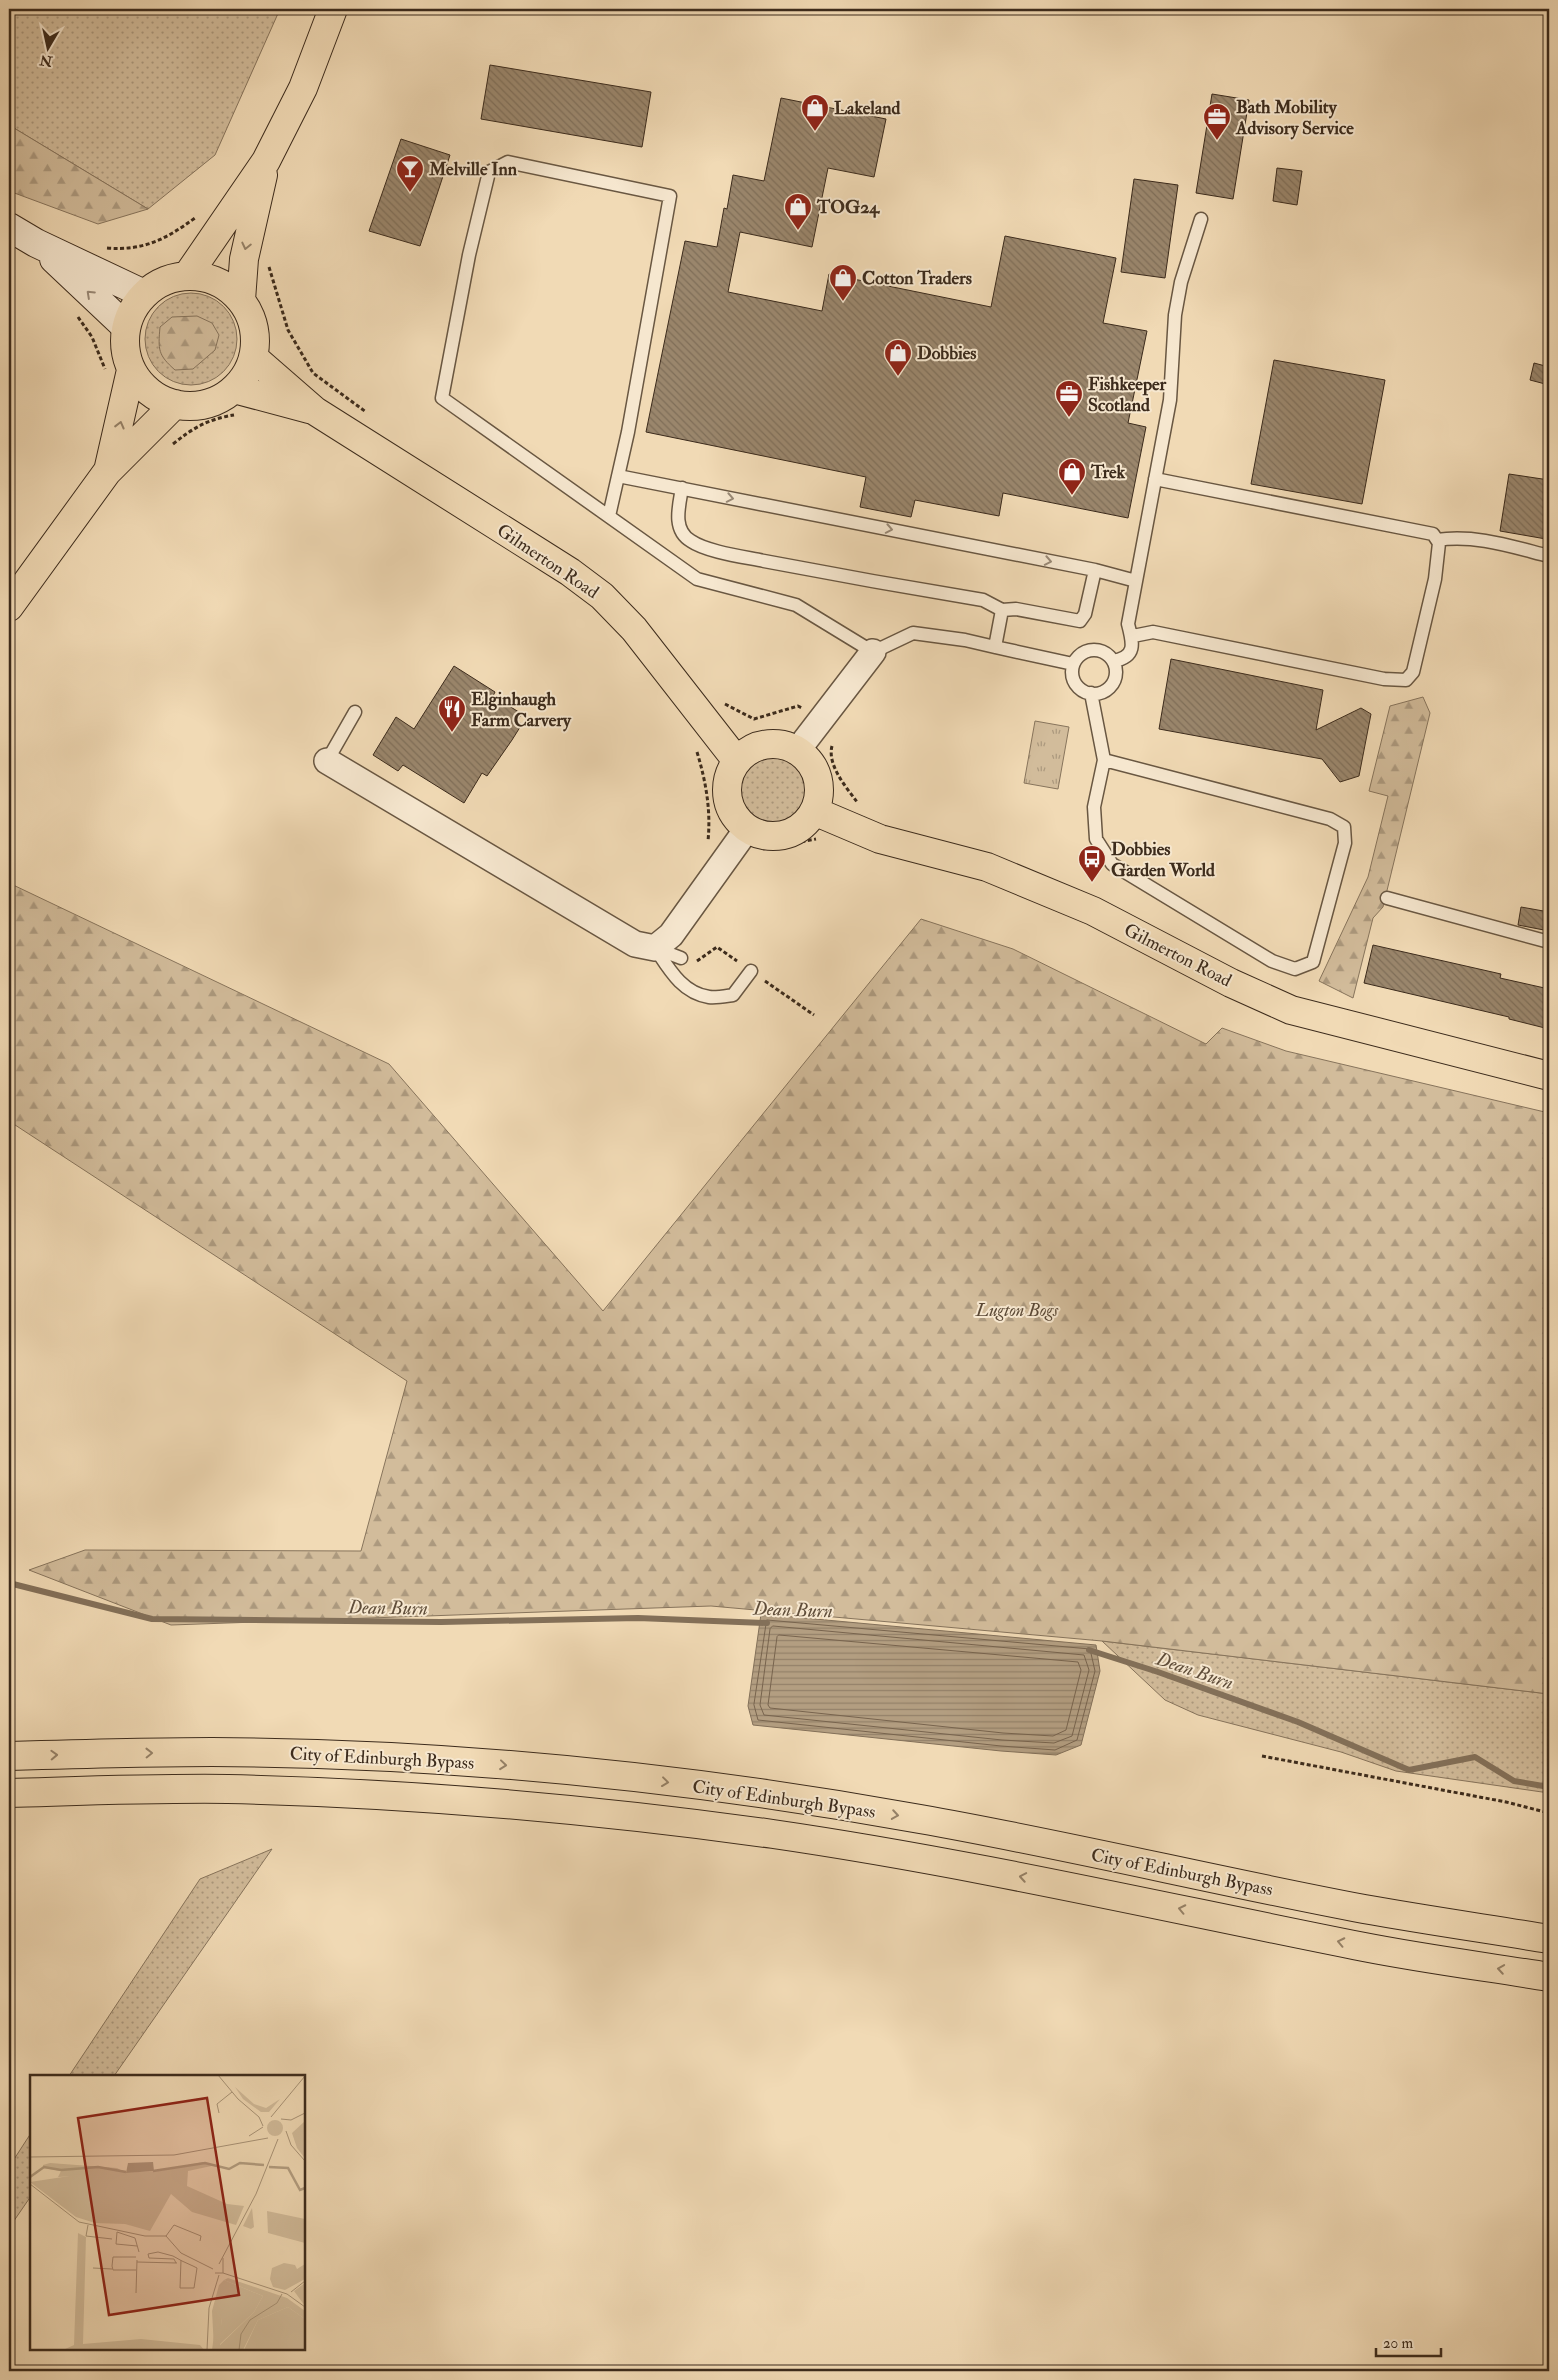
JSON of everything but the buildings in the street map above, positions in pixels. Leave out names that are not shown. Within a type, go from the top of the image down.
[{"type":"main road","points":[[187,276],[266,161],[302,88],[333,9]]},
{"type":"main road","points":[[241,300],[244,259],[266,161]]},
{"type":"main road","points":[[9,227],[36,243],[144,294]]},
{"type":"main road","points":[[36,243],[126,327]]},
{"type":"main road","points":[[187,276],[202,276],[230,288],[241,300],[249,313],[254,327],[255,342],[253,357],[237,402],[221,398],[206,404],[191,406],[175,404],[158,398],[142,386],[131,370],[125,349],[126,327],[133,309],[144,294],[164,281],[187,276]]},
{"type":"main road","name":"Gilmerton Road","points":[[253,357],[315,411],[570,572],[602,596],[634,629],[737,761]]},
{"type":"main road","points":[[107,472],[131,370]]},
{"type":"main road","name":"Gilmerton Road","points":[[237,402],[315,411]]},
{"type":"main road","points":[[9,607],[107,472],[175,404]]},
{"type":"main road","points":[[772,744],[785,746],[797,751],[808,760],[817,778],[818,798],[814,811],[805,824],[792,832],[777,837],[761,835],[754,839],[736,818],[729,805],[728,782],[737,761],[758,746],[772,744]]},
{"type":"main road","name":"Gilmerton Road","points":[[814,811],[880,839],[987,867],[1093,911],[1231,983],[1291,1010],[1549,1076]]},
{"type":"main road","name":"City of Edinburgh Bypass","points":[[9,1756],[212,1752],[327,1755],[494,1764],[599,1774],[808,1801],[920,1819],[1366,1909],[1549,1939]]},
{"type":"main road","name":"City of Edinburgh Bypass","points":[[9,1793],[224,1789],[342,1793],[485,1801],[625,1815],[884,1852],[1030,1878],[1369,1948],[1549,1977]]},
{"type":"street","points":[[797,751],[873,652]]},
{"type":"street","points":[[328,761],[634,944],[655,948],[670,935],[726,858],[754,839]]},
{"type":"lane","points":[[609,516],[662,248],[670,196],[508,162],[488,172],[469,255],[442,398],[697,579],[796,605],[873,652],[913,633],[965,640],[1073,664]]},
{"type":"lane","points":[[1113,661],[1123,659],[1129,654],[1133,645],[1128,624],[1170,400],[1176,307],[1181,282],[1201,219]]},
{"type":"lane","points":[[618,476],[1095,570],[1136,581]]},
{"type":"lane","points":[[1132,639],[1134,636],[1153,632],[1384,679],[1406,680],[1413,672],[1436,579],[1439,543],[1433,534],[1155,479]]},
{"type":"lane","points":[[682,488],[677,516],[680,529],[690,541],[725,552],[789,566],[983,600],[1002,610],[1016,608],[1080,621],[1086,614],[1095,570]]},
{"type":"lane","points":[[1437,540],[1474,538],[1549,556]]},
{"type":"lane","points":[[995,647],[1002,610]]},
{"type":"lane","points":[[1096,650],[1103,652],[1113,661],[1116,674],[1110,687],[1098,693],[1091,693],[1079,688],[1075,683],[1072,670],[1073,664],[1082,653],[1096,650]]},
{"type":"lane","points":[[1091,693],[1104,760],[1094,807],[1096,839],[1112,864],[1272,961],[1295,969],[1313,962],[1345,843],[1344,827],[1330,819],[1104,760]]},
{"type":"lane","points":[[328,761],[355,712]]},
{"type":"lane","points":[[1388,898],[1549,942]]},
{"type":"lane","points":[[655,948],[681,958]]},
{"type":"lane","points":[[655,948],[672,975],[688,990],[710,997],[733,995],[751,971]]},
{"type":"path","points":[[75,314],[92,337],[105,366],[105,375]]},
{"type":"path","points":[[144,435],[167,448],[187,432],[237,402]]},
{"type":"path","points":[[694,743],[707,793],[710,818],[708,845],[726,858]]},
{"type":"path","points":[[754,839],[771,846],[824,840]]},
{"type":"path","points":[[1262,1756],[1506,1802],[1549,1813]]},
{"type":"green space","points":[[9,9],[280,9],[215,155],[148,209],[9,125]]},
{"type":"green space","points":[[9,125],[148,209],[98,224],[9,191]]},
{"type":"green space","points":[[191,293],[208,297],[223,307],[233,322],[237,339],[233,356],[223,371],[208,381],[191,385],[174,381],[159,371],[149,356],[145,339],[149,322],[159,307],[174,297]]},
{"type":"green space","points":[[197,316],[212,323],[219,335],[215,350],[193,369],[175,370],[160,352],[160,327],[172,317]]},
{"type":"green space","points":[[1423,697],[1430,713],[1383,907],[1373,918],[1353,998],[1319,981],[1368,877],[1388,796],[1369,791],[1390,706]]},
{"type":"green space","points":[[1035,721],[1069,727],[1058,789],[1024,783]]},
{"type":"green space","points":[[773,758],[785,761],[796,767],[802,778],[805,790],[802,802],[796,813],[785,819],[773,822],[761,819],[750,813],[744,802],[741,790],[744,778],[750,767],[761,761]]},
{"type":"green space","name":"Lugton Bogs","points":[[9,883],[389,1064],[603,1311],[921,919],[1013,949],[1206,1044],[1222,1028],[1286,1051],[1549,1113],[1549,1694],[1102,1641],[711,1606],[171,1625],[29,1570],[85,1550],[361,1551],[407,1381],[9,1121]]},
{"type":"green space","points":[[1102,1641],[1549,1694],[1549,1793],[1396,1771],[1341,1752],[1198,1715],[1165,1700]]},
{"type":"green space","points":[[272,1849],[115,2075],[70,2075],[200,1879]]},
{"type":"green space","points":[[30,2135],[30,2197],[9,2228],[9,2167]]},
{"type":"water","points":[[761,1614],[1096,1645],[1100,1671],[1081,1745],[1056,1755],[753,1725],[748,1706]]},
{"type":"waterway","name":"Dean Burn","points":[[9,1583],[152,1619],[441,1622],[638,1618],[767,1623]]},
{"type":"waterway","name":"Dean Burn","points":[[1089,1650],[1158,1672],[1298,1722],[1409,1770],[1475,1757],[1514,1781],[1549,1787]]},
{"type":"place","name":"Lakeland","points":[[815,132]]},
{"type":"place","name":"Bath Mobility Advisory Service","points":[[1217,141]]},
{"type":"place","name":"Melville Inn","points":[[410,193]]},
{"type":"place","name":"TOG24","points":[[798,231]]},
{"type":"place","name":"Cotton Traders","points":[[843,302]]},
{"type":"place","name":"Dobbies","points":[[898,377]]},
{"type":"place","name":"Fishkeeper Scotland","points":[[1069,418]]},
{"type":"place","name":"Trek","points":[[1072,496]]},
{"type":"place","name":"Elginhaugh Farm Carvery","points":[[452,733]]},
{"type":"place","name":"Dobbies Garden World","points":[[1092,883]]}]
